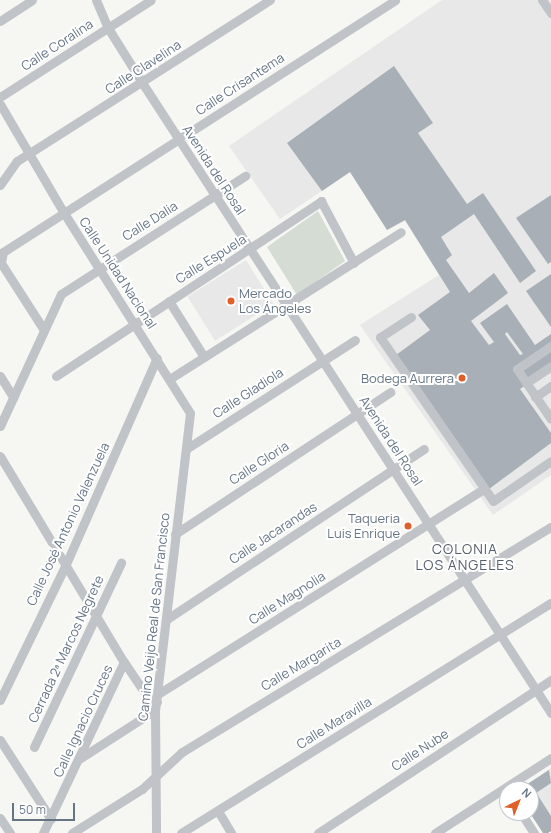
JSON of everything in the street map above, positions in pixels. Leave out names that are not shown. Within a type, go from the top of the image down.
[{"type":"street","points":[[0,21],[32,0]]},
{"type":"street","name":"Avenida del Rosal","points":[[96,0],[108,28],[143,84],[551,713]]},
{"type":"street","name":"Calle Coralina","points":[[0,97],[152,0]]},
{"type":"street","name":"Calle Clavelina","points":[[0,185],[17,161],[27,154],[143,84],[270,0]]},
{"type":"street","name":"Calle Crisantema","points":[[44,330],[1,263],[1,257],[4,252],[396,0]]},
{"type":"street","points":[[542,0],[551,13]]},
{"type":"street","name":"Calle Unidad Nacional","points":[[0,104],[27,154],[188,405]]},
{"type":"street","name":"Calle Dalia","points":[[0,426],[61,294],[99,268],[245,176]]},
{"type":"street","name":"Calle Espuela","points":[[56,376],[135,323],[251,249],[321,201],[354,263]]},
{"type":"street","points":[[170,378],[401,232]]},
{"type":"street","points":[[169,301],[204,357]]},
{"type":"street","points":[[411,317],[380,337],[493,501],[551,461]]},
{"type":"street","name":"Calle Gladiola","points":[[186,448],[355,340]]},
{"type":"street","points":[[550,414],[535,397],[517,369],[551,346]]},
{"type":"street","name":"Calle José Antonio Valenzuela","points":[[0,700],[2,687],[66,564],[157,358]]},
{"type":"street","points":[[526,383],[551,366]]},
{"type":"street","points":[[0,376],[13,397]]},
{"type":"street","points":[[535,397],[551,386]]},
{"type":"street","name":"Calle Gloria","points":[[175,534],[390,392]]},
{"type":"street","name":"Camino Veijo Real de San Francisco","points":[[156,833],[157,702],[186,448],[188,405]]},
{"type":"street","name":"Calle Jacarandas","points":[[167,619],[424,449]]},
{"type":"street","points":[[0,456],[124,662],[146,695],[157,702]]},
{"type":"street","name":"Calle Magnolia","points":[[79,759],[157,702],[484,489]]},
{"type":"street","name":"Calle Margarita","points":[[72,833],[142,790],[182,752],[551,527]]},
{"type":"street","name":"Cerrada 2ª Marcos Negrete","points":[[34,747],[121,563]]},
{"type":"street","name":"Calle Maravilla","points":[[181,833],[551,603]]},
{"type":"street","name":"Calle Ignacio Cruces","points":[[43,833],[51,819],[124,662]]},
{"type":"street","name":"Calle Nube","points":[[318,833],[551,680]]},
{"type":"street","points":[[0,740],[51,819]]},
{"type":"street","points":[[519,781],[551,758]]},
{"type":"street","points":[[435,833],[499,794]]},
{"type":"street","points":[[218,811],[231,833]]},
{"type":"street","points":[[0,818],[10,833]]},
{"type":"street","points":[[526,821],[534,833]]},
{"type":"shaded area","points":[[442,0],[551,0],[551,475],[493,515],[360,325],[439,275],[405,221],[387,230],[350,172],[280,219],[229,146]]},
{"type":"shaded area","points":[[318,211],[345,261],[297,295],[267,247]]},
{"type":"shaded area","name":"Mercado Los Ángeles","points":[[246,260],[274,304],[215,341],[187,297]]},
{"type":"shaded area","points":[[551,768],[551,831],[543,833],[536,821],[539,821],[539,781],[532,781]]},
{"type":"building","points":[[394,66],[433,123],[418,133],[467,204],[483,193],[536,271],[520,283],[474,214],[441,237],[452,255],[446,260],[469,293],[494,273],[508,293],[471,321],[489,345],[494,342],[480,323],[507,304],[535,345],[551,334],[551,367],[520,389],[551,433],[551,443],[489,489],[396,355],[430,330],[418,315],[450,292],[405,220],[387,230],[350,172],[322,191],[287,143]],"holes":[[[507,332],[523,354],[520,355],[505,334]]]},
{"type":"building","points":[[551,195],[551,262],[548,264],[516,218]]},
{"type":"building","points":[[551,274],[551,327],[526,291]]},
{"type":"building","points":[[549,770],[551,783],[539,791],[539,781],[532,781]]},
{"type":"building","points":[[539,797],[551,816],[551,831],[548,833],[543,833],[535,821],[539,821]]},
{"type":"place","name":"Mercado Los Ángeles","points":[[231,301]]},
{"type":"place","name":"Bodega Aurrera","points":[[462,378]]},
{"type":"place","name":"Taqueria Luis Enrique","points":[[408,526]]},
{"type":"district","name":"COLONIA LOS ÁNGELES","points":[[465,558]]}]
